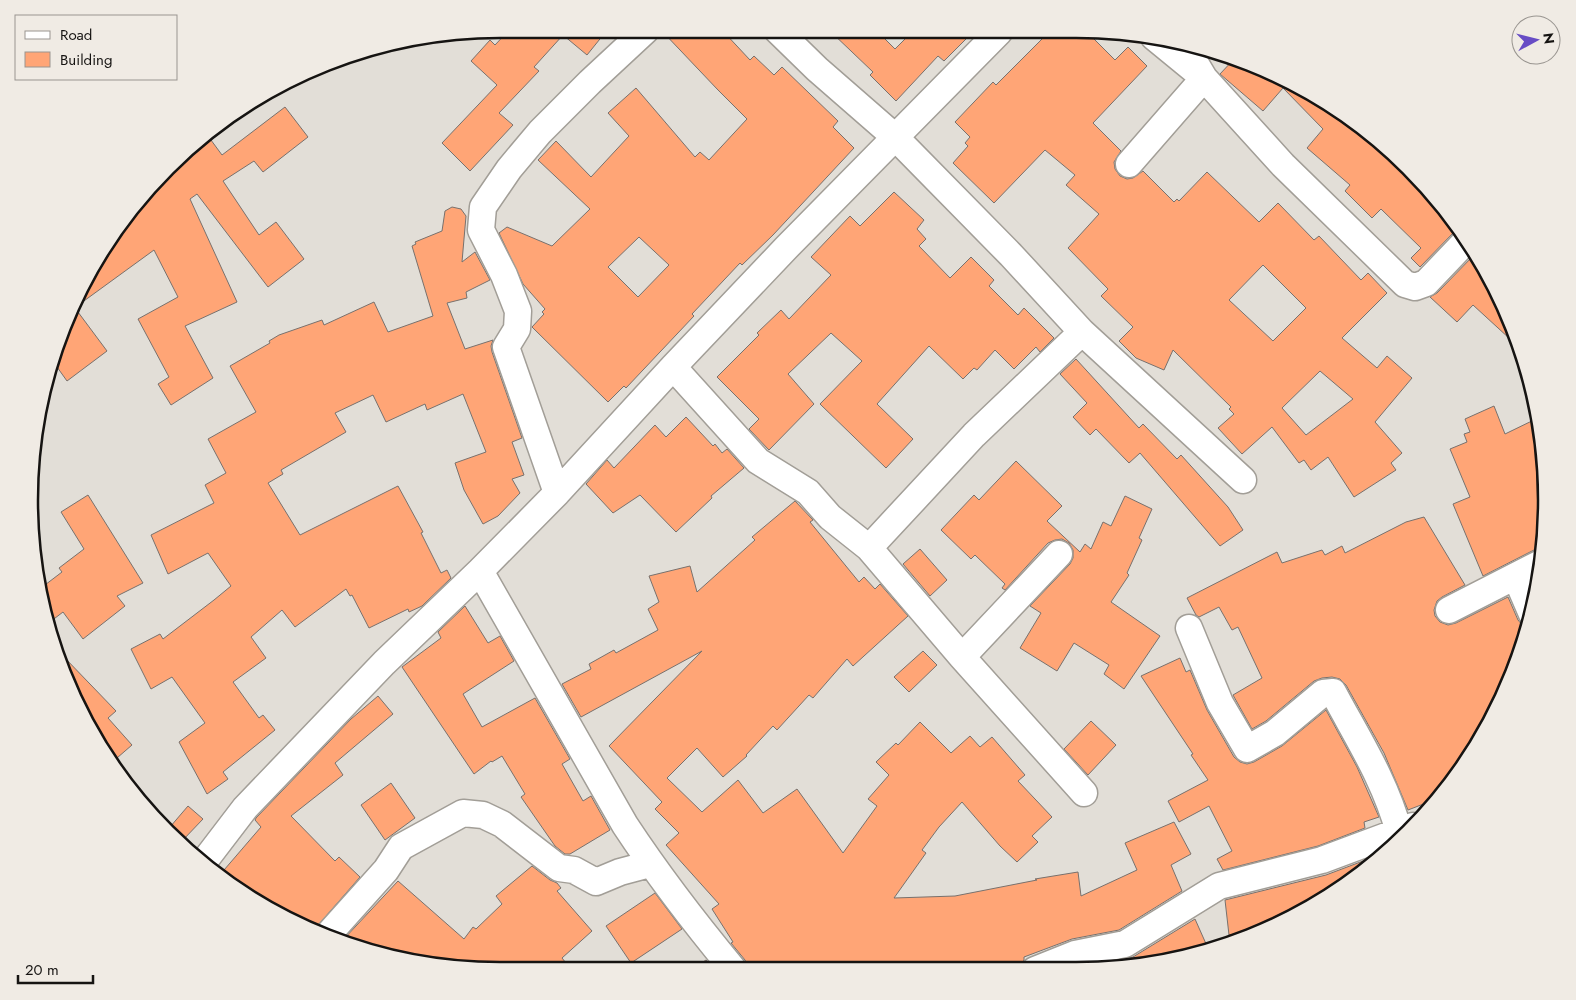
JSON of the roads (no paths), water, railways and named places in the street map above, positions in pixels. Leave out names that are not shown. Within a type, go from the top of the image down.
[{"type":"street","points":[[558,493],[506,347],[517,329],[518,310],[504,275],[481,230],[483,207],[509,169],[540,132],[637,38]]},
{"type":"street","points":[[785,38],[817,69],[895,137],[1011,255],[1082,332],[1243,480]]},
{"type":"street","points":[[207,858],[245,808],[384,663],[558,493],[673,367],[993,38]]},
{"type":"street","points":[[1165,46],[1204,78],[1284,165],[1405,284],[1414,287],[1426,283],[1462,245]]},
{"type":"street","points":[[1188,51],[1204,78]]},
{"type":"street","points":[[1130,164],[1204,78]]},
{"type":"street","points":[[869,548],[974,435],[1082,332]]},
{"type":"street","points":[[673,367],[758,461],[808,492],[830,516],[869,548],[962,657],[1084,793]]},
{"type":"street","points":[[962,657],[1059,554]]},
{"type":"street","points":[[1449,610],[1534,567]]},
{"type":"street","points":[[480,571],[624,824],[650,864],[690,918],[728,962]]},
{"type":"street","points":[[1516,577],[1527,603]]},
{"type":"street","points":[[1189,628],[1220,703],[1247,749],[1275,732],[1323,693],[1333,692],[1385,787],[1392,807],[1404,826]]},
{"type":"street","points":[[332,930],[386,870],[401,847],[463,813],[483,815],[502,824],[559,868],[574,870],[596,882],[620,872],[650,864]]},
{"type":"street","points":[[1055,962],[1075,954],[1126,944],[1219,886],[1322,860],[1398,832]]}]
